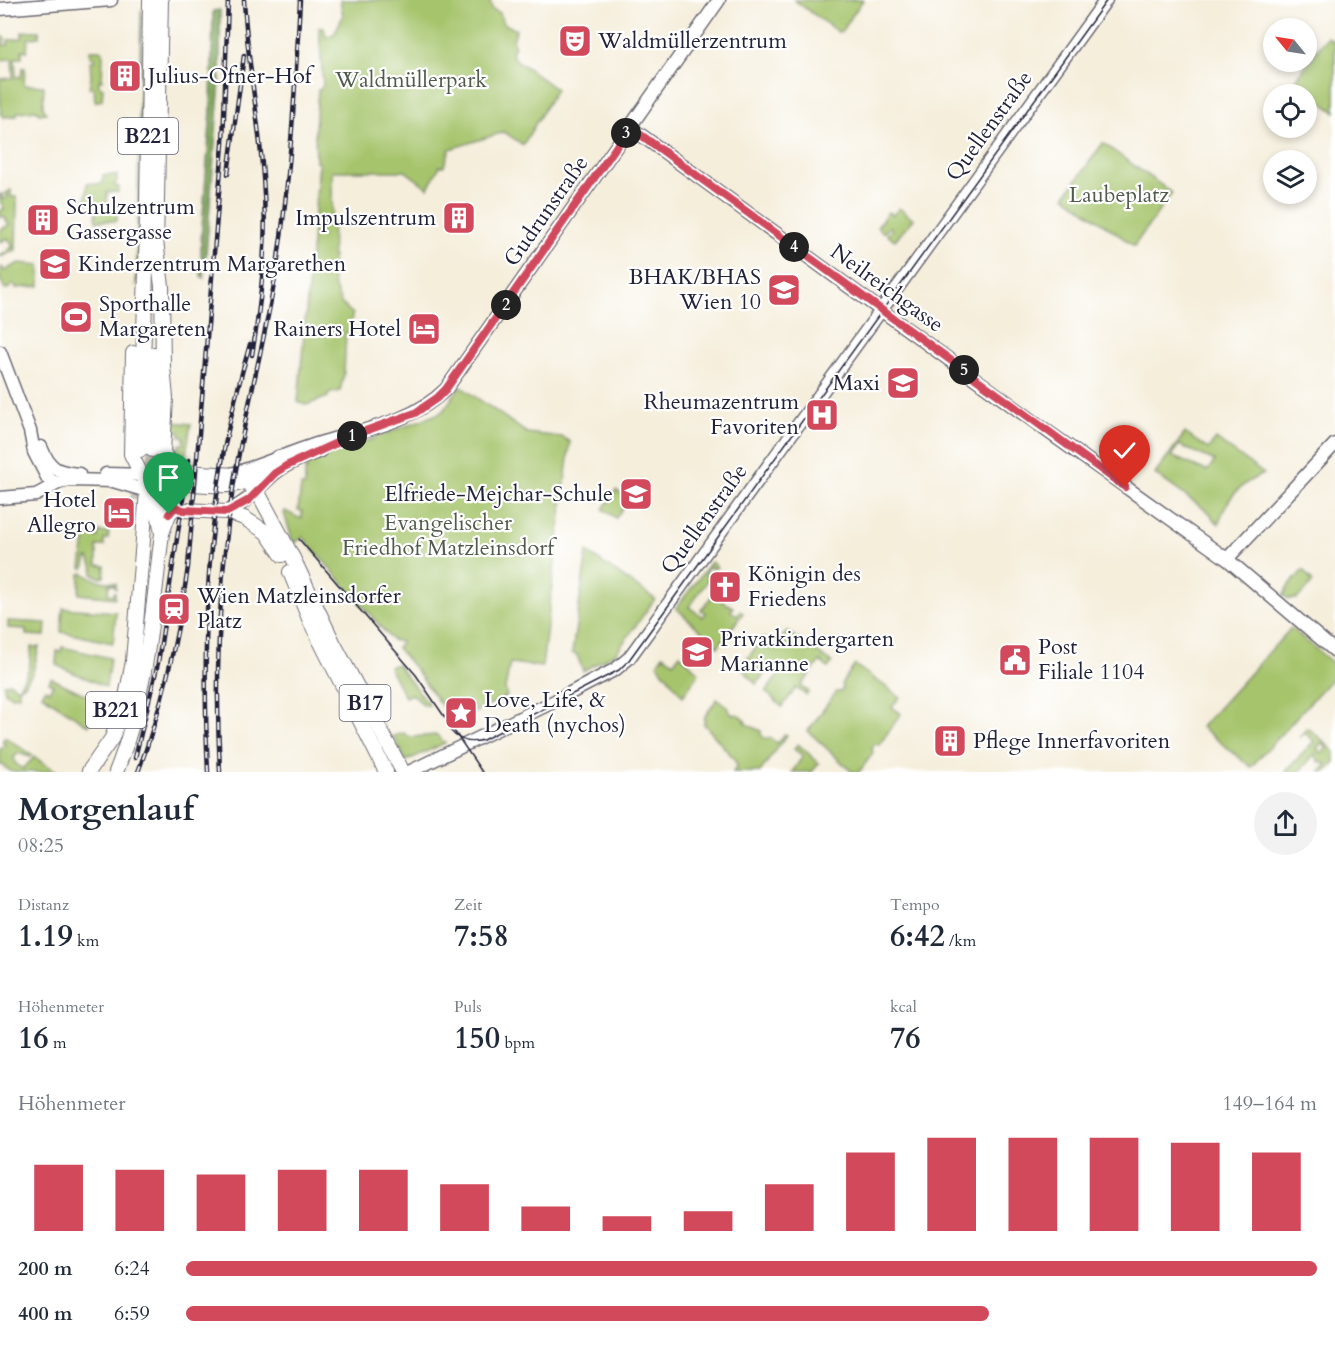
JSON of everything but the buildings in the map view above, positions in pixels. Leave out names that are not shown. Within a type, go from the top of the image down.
[{"type":"main road","name":"B221","points":[[150,0],[146,450],[156,241],[161,0]]},
{"type":"main road","points":[[156,241],[162,286],[162,368],[166,398],[164,452],[168,461],[182,472]]},
{"type":"main road","name":"B221","points":[[146,272],[136,295],[130,448],[133,461],[147,491]]},
{"type":"main road","points":[[246,481],[279,457]]},
{"type":"main road","name":"B17","points":[[182,472],[246,481],[254,496]]},
{"type":"main road","name":"B17","points":[[229,479],[235,488],[263,501],[333,642],[403,772]]},
{"type":"main road","name":"B17","points":[[229,479],[159,483],[147,491],[183,510],[231,513],[262,529],[277,545],[310,621],[386,772]]},
{"type":"main road","points":[[147,491],[157,507],[162,533]]},
{"type":"main road","points":[[89,772],[112,738],[125,702],[133,662],[147,491]]},
{"type":"main road","name":"B221","points":[[116,772],[137,713],[143,684],[162,533],[169,514],[175,507]]},
{"type":"main road","name":"B221","points":[[89,772],[109,732],[121,694],[144,521],[141,645],[134,691],[107,772]]},
{"type":"street","points":[[0,9],[111,0]]},
{"type":"street","name":"Gudrunstraße","points":[[231,513],[254,496],[275,473],[286,466],[354,435],[415,413],[446,389],[719,0]]},
{"type":"street","name":"Quellenstraße","points":[[409,772],[555,701],[616,669],[629,658],[1106,0]]},
{"type":"street","name":"Neilreichgasse","points":[[630,127],[1227,559],[1335,651]]},
{"type":"street","points":[[0,352],[30,431],[58,476],[70,480],[113,481],[147,491]]},
{"type":"street","points":[[30,431],[34,452],[42,469],[50,481],[58,476]]},
{"type":"street","name":"Gudrunstraße","points":[[229,479],[279,457],[324,441],[354,435]]},
{"type":"street","points":[[1227,559],[1335,444]]},
{"type":"street","name":"B17","points":[[58,476],[182,472]]},
{"type":"street","points":[[0,498],[36,495],[48,489],[58,476]]},
{"type":"green space","name":"Waldmüllerpark","points":[[340,0],[490,0],[492,9],[500,13],[503,23],[516,30],[513,41],[515,47],[512,52],[514,58],[556,89],[523,145],[504,132],[450,149],[444,166],[440,166],[428,188],[405,171],[332,171],[333,283],[341,303],[353,314],[350,332],[346,332],[344,374],[340,391],[306,405],[298,402],[319,163],[316,162],[315,129],[318,90],[323,85],[319,27],[324,27],[326,37],[334,34],[343,16]]},
{"type":"green space","points":[[794,0],[863,0],[841,32],[838,32]]},
{"type":"green space","points":[[220,10],[220,80],[204,278],[201,276],[201,241],[211,111],[213,11]]},
{"type":"green space","points":[[141,11],[140,267],[136,286]]},
{"type":"green space","points":[[39,31],[39,37],[28,38],[27,51],[22,50],[22,58],[15,58],[16,77],[21,77],[22,68],[25,68],[24,85],[44,86],[43,106],[46,113],[40,114],[36,110],[17,112],[17,116],[3,117],[1,115],[0,79],[13,78],[12,59],[0,60],[0,35],[5,38],[3,45],[8,45],[8,40],[22,38],[22,32]]},
{"type":"green space","points":[[1327,37],[1335,42],[1335,112],[1317,99],[1317,84],[1294,82],[1301,72],[1317,72],[1317,51]]},
{"type":"green space","points":[[90,50],[103,52],[102,80],[99,80],[99,86],[103,88],[102,100],[95,102],[94,88],[89,88],[90,61],[95,61],[95,58],[90,57]]},
{"type":"green space","name":"Laubeplatz","points":[[1103,143],[1172,193],[1134,246],[1065,196]]},
{"type":"green space","points":[[103,175],[117,175],[114,185],[119,187],[118,192],[107,192],[107,204],[118,205],[118,210],[114,211],[117,221],[96,221],[96,204],[84,202],[87,183],[102,184]]},
{"type":"green space","points":[[11,190],[11,197],[16,197],[17,201],[16,250],[0,257],[0,254],[8,252],[13,247],[8,238],[0,242],[0,230],[9,225],[4,216],[0,217],[0,211],[4,209],[0,201],[0,194],[2,194],[2,199],[7,198],[5,194]]},
{"type":"green space","points":[[899,208],[914,219],[895,240],[887,235],[892,229],[889,227],[884,233],[877,227],[888,212],[893,215]]},
{"type":"green space","points":[[19,263],[40,265],[40,286],[16,288],[15,285],[11,285],[10,288],[5,289],[0,279],[0,269],[2,267],[4,271]]},
{"type":"green space","name":"Evangelischer Friedhof Matzleinsdorf","points":[[460,386],[527,433],[562,437],[570,442],[542,667],[510,663],[505,689],[507,696],[488,706],[486,702],[481,704],[483,709],[475,713],[474,708],[462,707],[461,720],[458,723],[453,722],[416,670],[397,648],[401,642],[392,640],[303,537],[295,543],[284,513],[285,511],[302,518],[302,511],[298,510],[301,486],[305,486],[307,464],[443,411]]},
{"type":"green space","points":[[172,422],[191,424],[185,459],[175,453],[174,448],[179,448],[180,444],[184,444],[184,437],[180,436],[180,432],[174,432]]},
{"type":"green space","points":[[1185,433],[1208,449],[1216,439],[1264,474],[1248,482],[1235,493],[1225,507],[1219,524],[1211,514],[1155,474]],"holes":[[[1179,445],[1215,461],[1207,471],[1171,456]]]},
{"type":"green space","points":[[616,490],[629,499],[616,518],[603,509]]},
{"type":"green space","points":[[98,532],[109,533],[108,539],[104,539],[104,546],[97,546],[97,565],[105,566],[104,577],[101,578],[93,574],[89,558],[87,558],[84,569],[81,568],[85,540],[89,536],[98,537]]},
{"type":"green space","points":[[587,552],[655,599],[616,653],[583,671],[577,655],[572,653]]},
{"type":"green space","points":[[711,562],[717,567],[713,569],[709,566],[706,571],[708,580],[689,607],[703,617],[706,613],[701,610],[711,597],[718,595],[719,599],[722,598],[725,603],[733,607],[731,611],[737,615],[740,611],[743,613],[718,647],[676,608]]},
{"type":"green space","points":[[1303,570],[1313,582],[1297,599],[1289,599],[1283,595]]},
{"type":"green space","points":[[80,574],[99,581],[116,583],[116,588],[109,584],[108,594],[114,595],[115,591],[115,598],[79,594]]},
{"type":"green space","points":[[63,608],[116,612],[113,643],[61,632]]},
{"type":"green space","points":[[8,621],[46,623],[45,636],[26,635],[26,629],[8,628]]},
{"type":"green space","points":[[1291,628],[1335,665],[1335,675],[1251,767],[1201,727]]},
{"type":"green space","points":[[787,631],[832,663],[828,668],[820,661],[801,686],[809,692],[806,695],[796,688],[782,707],[766,692],[781,671],[772,665],[756,684],[741,667],[763,638],[776,647]]},
{"type":"green space","points":[[31,647],[39,647],[33,672],[24,686],[22,685],[19,689],[19,695],[12,696],[5,692],[4,684],[10,683],[18,688],[29,669]]},
{"type":"green space","points":[[62,647],[110,658],[106,687],[56,665],[57,651],[61,652]]},
{"type":"green space","points":[[680,654],[699,673],[683,696],[657,664],[663,655],[674,662]]},
{"type":"green space","points":[[397,664],[429,705],[424,705],[412,694],[405,697],[389,667]]},
{"type":"green space","points":[[855,665],[900,697],[892,707],[901,714],[879,745],[875,744],[872,748],[873,753],[859,772],[852,772],[808,731],[836,692],[840,692],[843,688],[841,684]]},
{"type":"green space","points":[[51,678],[92,698],[94,696],[101,699],[89,726],[42,695],[45,689],[49,691],[53,685],[49,682]]},
{"type":"green space","points":[[717,699],[729,708],[733,715],[737,714],[745,720],[746,724],[761,731],[761,735],[766,739],[770,738],[777,743],[785,734],[787,735],[760,772],[733,772],[737,766],[734,759],[704,724],[705,716]]},
{"type":"green space","points":[[1308,728],[1325,742],[1321,743],[1317,749],[1322,753],[1327,748],[1325,743],[1335,752],[1335,762],[1326,772],[1320,772],[1327,764],[1319,762],[1315,754],[1299,772],[1285,772],[1314,741],[1305,733],[1299,738]]},
{"type":"green space","points":[[404,733],[410,737],[437,735],[445,743],[406,761],[393,736]]},
{"type":"green space","points":[[5,737],[32,755],[30,757],[18,753],[14,758],[15,763],[23,769],[34,757],[58,772],[12,772],[0,764],[0,749],[5,745],[2,742]]},
{"type":"green space","points":[[798,744],[819,763],[812,772],[792,772],[803,756],[794,749]]},
{"type":"tunnel","points":[[151,487],[152,450]]},
{"type":"tunnel","points":[[138,521],[139,476]]},
{"type":"tram line","points":[[450,730],[465,741],[483,740],[619,670],[629,660],[1107,0]]},
{"type":"tram line","points":[[299,539],[416,675],[482,772]]},
{"type":"railway","points":[[138,772],[169,671],[188,567],[223,144],[228,0]]},
{"type":"railway","points":[[244,0],[261,155],[265,222],[259,311],[252,355]]},
{"type":"railway","points":[[220,772],[218,663],[225,554],[239,455],[281,238],[291,136],[300,0]]},
{"type":"railway","points":[[228,174],[244,55]]},
{"type":"railway","points":[[208,772],[206,651],[213,529],[224,450],[250,344]]},
{"type":"railway","points":[[135,758],[158,663],[189,460]]},
{"type":"place","name":"Waldmüllerzentrum","points":[[575,41]]},
{"type":"place","name":"Julius-Ofner-Hof","points":[[125,76]]},
{"type":"place","name":"Impulszentrum","points":[[459,218]]},
{"type":"place","name":"Schulzentrum Gassergasse","points":[[43,220]]},
{"type":"place","name":"Kinderzentrum Margarethen","points":[[55,264]]},
{"type":"place","name":"BHAK/BHAS Wien 10","points":[[784,290]]},
{"type":"place","name":"Sporthalle Margareten","points":[[76,317]]},
{"type":"place","name":"Rainers Hotel","points":[[424,329]]},
{"type":"place","name":"Maxi","points":[[903,383]]},
{"type":"place","name":"Rheumazentrum Favoriten","points":[[822,415]]},
{"type":"place","name":"Elfriede-Mejchar-Schule","points":[[636,494]]},
{"type":"place","name":"Hotel Allegro","points":[[119,513]]},
{"type":"place","name":"Königin des Friedens","points":[[725,587]]},
{"type":"place","name":"Wien Matzleinsdorfer Platz","points":[[174,609]]},
{"type":"place","name":"Privatkindergarten Marianne","points":[[697,652]]},
{"type":"place","name":"Post Filiale 1104","points":[[1015,660]]},
{"type":"place","name":"Love, Life, & Death (nychos)","points":[[461,713]]},
{"type":"place","name":"Pflege Innerfavoriten","points":[[950,741]]},
{"type":"route","points":[[169,514],[175,507],[183,510],[227,512],[249,500],[275,473],[286,466],[354,435],[415,413],[437,398],[497,319],[630,127],[1125,487]]}]
